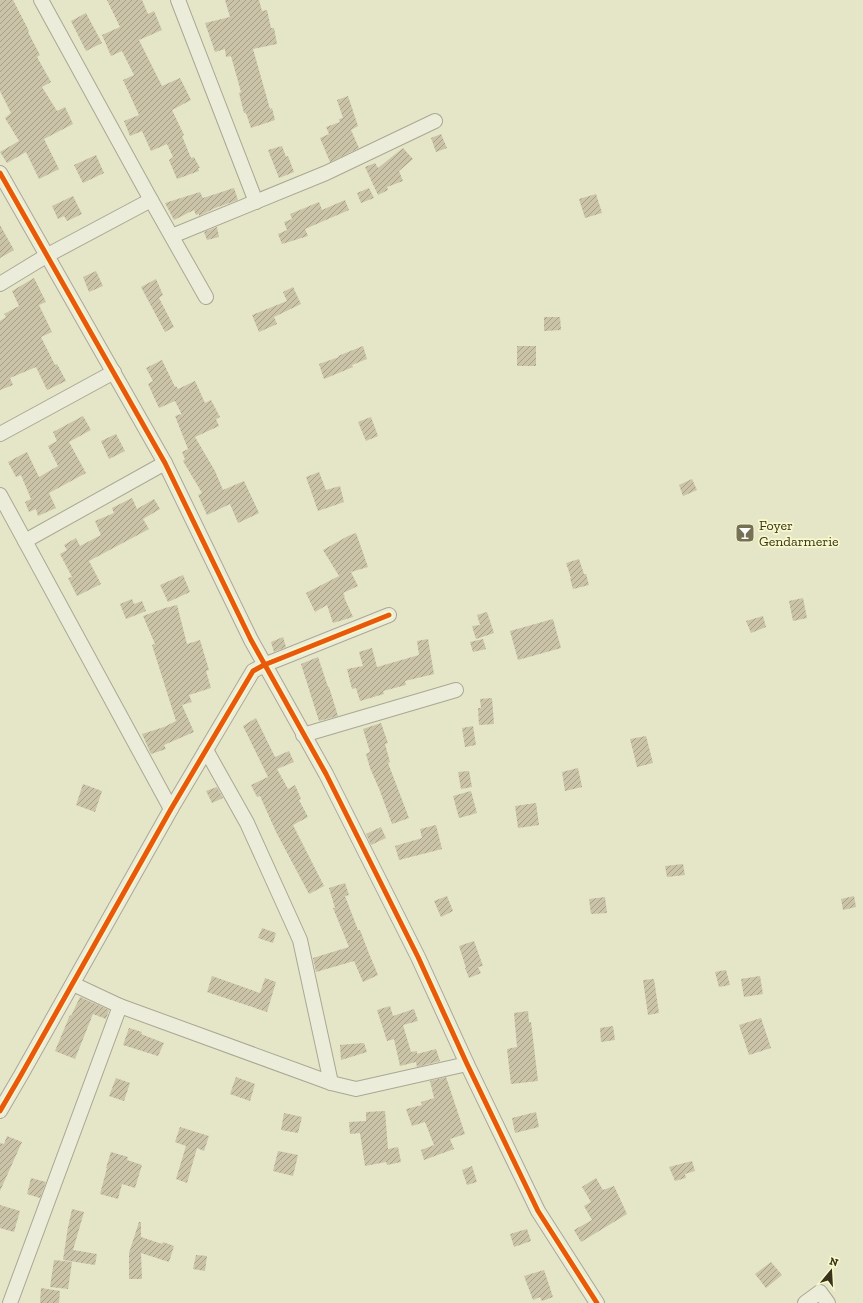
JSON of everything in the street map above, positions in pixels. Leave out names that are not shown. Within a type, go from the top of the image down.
[{"type":"street","points":[[41,0],[206,297]]},
{"type":"street","points":[[178,0],[256,202]]},
{"type":"street","points":[[172,236],[326,173],[435,122]]},
{"type":"street","points":[[0,173],[165,463],[264,665],[326,774],[418,957],[466,1064],[538,1211],[597,1303]]},
{"type":"street","points":[[0,284],[46,256],[151,200]]},
{"type":"street","points":[[0,434],[114,372]]},
{"type":"street","points":[[25,541],[165,463]]},
{"type":"street","points":[[0,495],[171,809]]},
{"type":"street","points":[[0,1111],[171,809],[253,671],[264,665],[389,615]]},
{"type":"street","points":[[303,735],[456,690]]},
{"type":"street","points":[[206,750],[247,823],[300,940],[331,1083]]},
{"type":"street","points":[[73,984],[120,1006],[331,1083],[356,1089],[466,1064]]},
{"type":"street","points":[[10,1303],[120,1006]]},
{"type":"street","points":[[805,1303],[820,1292],[828,1303]]},
{"type":"building","points":[[0,0],[13,0],[40,55],[37,57],[51,82],[42,87],[57,111],[65,107],[73,124],[44,139],[59,169],[39,179],[26,152],[7,163],[0,152],[19,141],[5,118],[11,113],[0,91]]},
{"type":"building","points":[[107,0],[142,0],[148,14],[154,11],[162,30],[139,40],[162,86],[180,78],[191,100],[172,110],[184,135],[182,136],[191,158],[194,157],[200,168],[198,168],[199,171],[177,179],[169,160],[173,157],[167,144],[151,151],[142,131],[130,136],[124,121],[139,115],[123,80],[134,75],[122,51],[111,56],[102,35],[120,27]]},
{"type":"building","points":[[225,0],[259,0],[262,11],[267,10],[271,28],[274,28],[277,44],[253,49],[270,109],[272,108],[275,120],[251,128],[246,113],[244,113],[239,93],[241,92],[231,56],[226,57],[225,49],[215,52],[205,23],[230,17]]},
{"type":"building","points":[[86,13],[102,43],[86,51],[71,21]]},
{"type":"building","points":[[348,96],[358,126],[351,130],[359,148],[330,162],[320,138],[329,134],[326,127],[340,122],[339,119],[343,118],[337,100]]},
{"type":"building","points":[[441,134],[447,148],[436,152],[431,138]]},
{"type":"building","points":[[282,146],[286,157],[288,156],[294,172],[279,178],[268,150]]},
{"type":"building","points":[[403,148],[413,159],[399,171],[403,181],[387,187],[388,190],[378,195],[365,167],[375,163],[378,168]]},
{"type":"building","points":[[96,155],[104,173],[83,183],[74,165]]},
{"type":"building","points":[[234,188],[238,200],[215,208],[199,216],[199,214],[196,215],[194,210],[174,220],[165,203],[200,192],[203,198]]},
{"type":"building","points":[[369,188],[374,198],[361,203],[357,193]]},
{"type":"building","points":[[596,194],[602,213],[585,218],[579,199]]},
{"type":"building","points":[[73,196],[82,214],[67,221],[64,216],[58,219],[52,206]]},
{"type":"building","points":[[345,200],[349,210],[305,229],[308,236],[282,244],[278,234],[287,230],[284,222],[292,219],[290,214],[319,202],[322,210]]},
{"type":"building","points":[[0,225],[14,250],[0,258]]},
{"type":"building","points":[[217,227],[219,237],[207,240],[204,232]]},
{"type":"building","points":[[96,271],[103,286],[89,292],[83,277]]},
{"type":"building","points":[[34,278],[46,302],[39,305],[52,332],[41,337],[55,365],[57,364],[66,381],[47,390],[36,367],[10,378],[13,385],[0,390],[0,321],[6,317],[4,314],[19,306],[12,291]]},
{"type":"building","points":[[156,279],[163,295],[159,298],[174,327],[165,332],[141,287]]},
{"type":"building","points":[[293,287],[301,304],[274,317],[277,324],[259,332],[252,315],[287,301],[283,292]]},
{"type":"building","points":[[544,317],[560,317],[561,330],[544,331]]},
{"type":"building","points":[[363,346],[367,359],[352,365],[353,367],[324,379],[319,364]]},
{"type":"building","points":[[517,346],[536,346],[536,366],[517,366]]},
{"type":"building","points":[[162,360],[175,387],[176,386],[178,389],[195,381],[205,403],[211,400],[220,417],[216,419],[219,426],[195,437],[215,471],[223,490],[244,481],[259,513],[238,523],[230,504],[207,515],[198,495],[202,493],[183,461],[185,459],[182,452],[188,449],[175,416],[181,414],[183,417],[175,401],[159,408],[148,384],[153,381],[146,368]]},
{"type":"building","points":[[83,416],[91,430],[69,442],[86,473],[49,493],[56,508],[38,516],[36,509],[29,512],[25,502],[31,499],[21,475],[16,477],[8,462],[27,452],[39,477],[58,466],[48,446],[57,441],[53,432]]},
{"type":"building","points":[[371,417],[378,436],[366,441],[358,422]]},
{"type":"building","points":[[116,434],[125,451],[109,459],[101,441]]},
{"type":"building","points":[[319,472],[326,490],[340,486],[344,502],[318,511],[306,477]]},
{"type":"building","points":[[692,479],[697,490],[683,496],[679,485]]},
{"type":"building","points":[[132,498],[137,509],[154,499],[160,509],[143,519],[149,529],[89,561],[101,584],[77,596],[68,578],[72,577],[60,554],[67,550],[64,545],[76,538],[80,546],[101,535],[95,521],[114,513],[112,508]]},
{"type":"building","points":[[356,533],[368,567],[351,572],[358,586],[343,593],[353,617],[333,623],[327,605],[315,612],[306,593],[339,576],[323,550]]},
{"type":"building","points":[[579,559],[589,585],[573,589],[566,563]]},
{"type":"building","points":[[183,575],[190,592],[168,602],[160,585]]},
{"type":"building","points":[[803,598],[807,618],[793,621],[789,601]]},
{"type":"building","points":[[132,599],[134,604],[142,601],[146,611],[126,619],[120,604]]},
{"type":"building","points":[[177,605],[187,644],[200,640],[209,670],[206,671],[211,688],[189,695],[192,702],[182,705],[194,732],[164,745],[166,749],[151,754],[142,734],[164,727],[176,721],[152,645],[155,644],[143,616]]},
{"type":"building","points":[[487,612],[494,633],[476,639],[472,626],[480,625],[477,615]]},
{"type":"building","points":[[763,616],[766,627],[751,633],[746,621]]},
{"type":"building","points":[[553,619],[561,648],[518,660],[510,631]]},
{"type":"building","points":[[283,637],[286,647],[274,652],[271,642]]},
{"type":"building","points":[[428,639],[434,674],[405,681],[406,685],[383,691],[384,694],[360,701],[356,688],[352,689],[347,669],[363,666],[359,652],[372,648],[377,667],[419,655],[417,641]]},
{"type":"building","points":[[483,639],[486,649],[473,652],[470,642]]},
{"type":"building","points":[[318,657],[338,716],[319,721],[301,664]]},
{"type":"building","points":[[492,698],[494,724],[479,725],[478,708],[481,708],[480,699]]},
{"type":"building","points":[[256,718],[275,757],[289,751],[294,762],[277,769],[288,789],[295,785],[301,799],[299,800],[308,817],[293,825],[324,886],[309,894],[276,832],[260,796],[257,797],[251,785],[268,777],[243,726]]},
{"type":"building","points":[[381,723],[388,743],[385,744],[390,762],[388,763],[409,818],[392,824],[370,768],[366,754],[370,752],[363,729]]},
{"type":"building","points":[[473,726],[476,745],[465,747],[462,728]]},
{"type":"building","points":[[646,736],[653,763],[637,767],[630,739]]},
{"type":"building","points":[[578,768],[582,787],[565,791],[562,772]]},
{"type":"building","points":[[469,771],[472,787],[461,789],[458,772]]},
{"type":"building","points":[[83,784],[102,791],[95,812],[76,805]]},
{"type":"building","points":[[217,787],[223,798],[212,803],[206,791]]},
{"type":"building","points":[[471,791],[477,813],[459,818],[453,796]]},
{"type":"building","points":[[536,803],[539,825],[518,828],[515,806]]},
{"type":"building","points":[[436,825],[442,849],[399,860],[395,846],[422,838],[420,829]]},
{"type":"building","points":[[381,827],[386,838],[371,845],[366,834]]},
{"type":"building","points":[[683,864],[685,875],[667,877],[665,866]]},
{"type":"building","points":[[345,883],[349,895],[345,896],[378,975],[363,982],[354,961],[316,972],[313,958],[349,947],[333,908],[335,908],[329,888]]},
{"type":"building","points":[[447,896],[453,911],[441,917],[434,901]]},
{"type":"building","points":[[854,896],[856,907],[843,910],[841,899]]},
{"type":"building","points":[[605,897],[607,913],[591,914],[589,899]]},
{"type":"building","points":[[262,928],[276,933],[273,943],[258,938]]},
{"type":"building","points":[[474,941],[483,966],[478,967],[481,973],[469,978],[459,946]]},
{"type":"building","points":[[726,970],[730,985],[719,987],[715,972]]},
{"type":"building","points":[[212,976],[260,993],[265,978],[276,982],[267,1012],[207,992]]},
{"type":"building","points":[[760,976],[763,994],[744,997],[741,979]]},
{"type":"building","points":[[654,979],[659,1013],[648,1015],[643,980]]},
{"type":"building","points":[[80,997],[109,1010],[106,1019],[93,1014],[75,1059],[55,1051],[70,1015],[71,1016]]},
{"type":"building","points":[[390,1006],[393,1016],[414,1009],[418,1021],[403,1025],[411,1052],[417,1051],[417,1054],[436,1049],[440,1061],[417,1067],[416,1062],[400,1066],[394,1039],[387,1041],[377,1010]]},
{"type":"building","points":[[528,1011],[529,1022],[531,1022],[538,1081],[511,1084],[507,1049],[517,1047],[514,1013]]},
{"type":"building","points":[[761,1018],[771,1048],[749,1055],[739,1025]]},
{"type":"building","points":[[613,1026],[615,1040],[601,1042],[600,1028]]},
{"type":"building","points":[[129,1028],[142,1032],[141,1034],[164,1043],[158,1056],[123,1045]]},
{"type":"building","points":[[364,1043],[367,1052],[341,1060],[340,1045]]},
{"type":"building","points":[[236,1077],[255,1084],[250,1101],[230,1094]]},
{"type":"building","points":[[446,1077],[465,1134],[450,1139],[454,1149],[424,1160],[421,1150],[434,1145],[425,1122],[412,1126],[406,1109],[422,1105],[421,1102],[434,1098],[430,1081]]},
{"type":"building","points":[[116,1078],[130,1083],[124,1101],[109,1096]]},
{"type":"building","points":[[385,1111],[388,1149],[398,1147],[401,1162],[387,1165],[386,1162],[365,1166],[360,1133],[350,1134],[349,1122],[366,1121],[366,1112]]},
{"type":"building","points":[[536,1112],[539,1127],[515,1133],[512,1118]]},
{"type":"building","points":[[284,1113],[302,1117],[298,1133],[281,1130]]},
{"type":"building","points":[[180,1127],[209,1136],[204,1151],[197,1148],[187,1183],[176,1179],[186,1146],[175,1142]]},
{"type":"building","points":[[7,1136],[22,1142],[0,1191],[0,1143],[4,1144]]},
{"type":"building","points":[[278,1151],[298,1155],[293,1176],[273,1171]]},
{"type":"building","points":[[111,1152],[128,1157],[127,1160],[142,1165],[135,1188],[122,1184],[118,1199],[100,1194]]},
{"type":"building","points":[[692,1161],[695,1171],[685,1174],[686,1178],[675,1181],[669,1167]]},
{"type":"building","points":[[472,1166],[477,1182],[467,1185],[462,1170]]},
{"type":"building","points":[[31,1178],[46,1182],[40,1198],[27,1194]]},
{"type":"building","points":[[596,1178],[603,1190],[614,1186],[627,1214],[581,1242],[574,1230],[592,1220],[584,1206],[591,1202],[582,1187]]},
{"type":"building","points":[[0,1205],[20,1211],[14,1232],[0,1228]]},
{"type":"building","points":[[72,1209],[84,1212],[73,1250],[97,1254],[95,1265],[63,1260]]},
{"type":"building","points":[[139,1222],[141,1222],[141,1237],[162,1244],[163,1242],[174,1246],[169,1262],[141,1253],[142,1279],[129,1279],[129,1253]]},
{"type":"building","points":[[527,1229],[531,1241],[514,1247],[510,1234]]},
{"type":"building","points":[[196,1255],[207,1256],[205,1271],[193,1269]]},
{"type":"building","points":[[54,1260],[72,1262],[68,1289],[50,1287]]},
{"type":"building","points":[[771,1262],[782,1275],[766,1288],[755,1274]]},
{"type":"building","points":[[544,1270],[553,1297],[542,1301],[540,1297],[533,1300],[524,1276]]},
{"type":"building","points":[[41,1288],[60,1291],[59,1303],[40,1303]]},
{"type":"cycle path","points":[[0,173],[165,463],[251,640],[326,774],[418,957],[467,1064],[538,1211],[597,1303]]},
{"type":"cycle path","points":[[0,1111],[171,809],[253,671],[264,665],[389,615]]},
{"type":"place","name":"Foyer Gendarmerie","points":[[745,533]]}]
